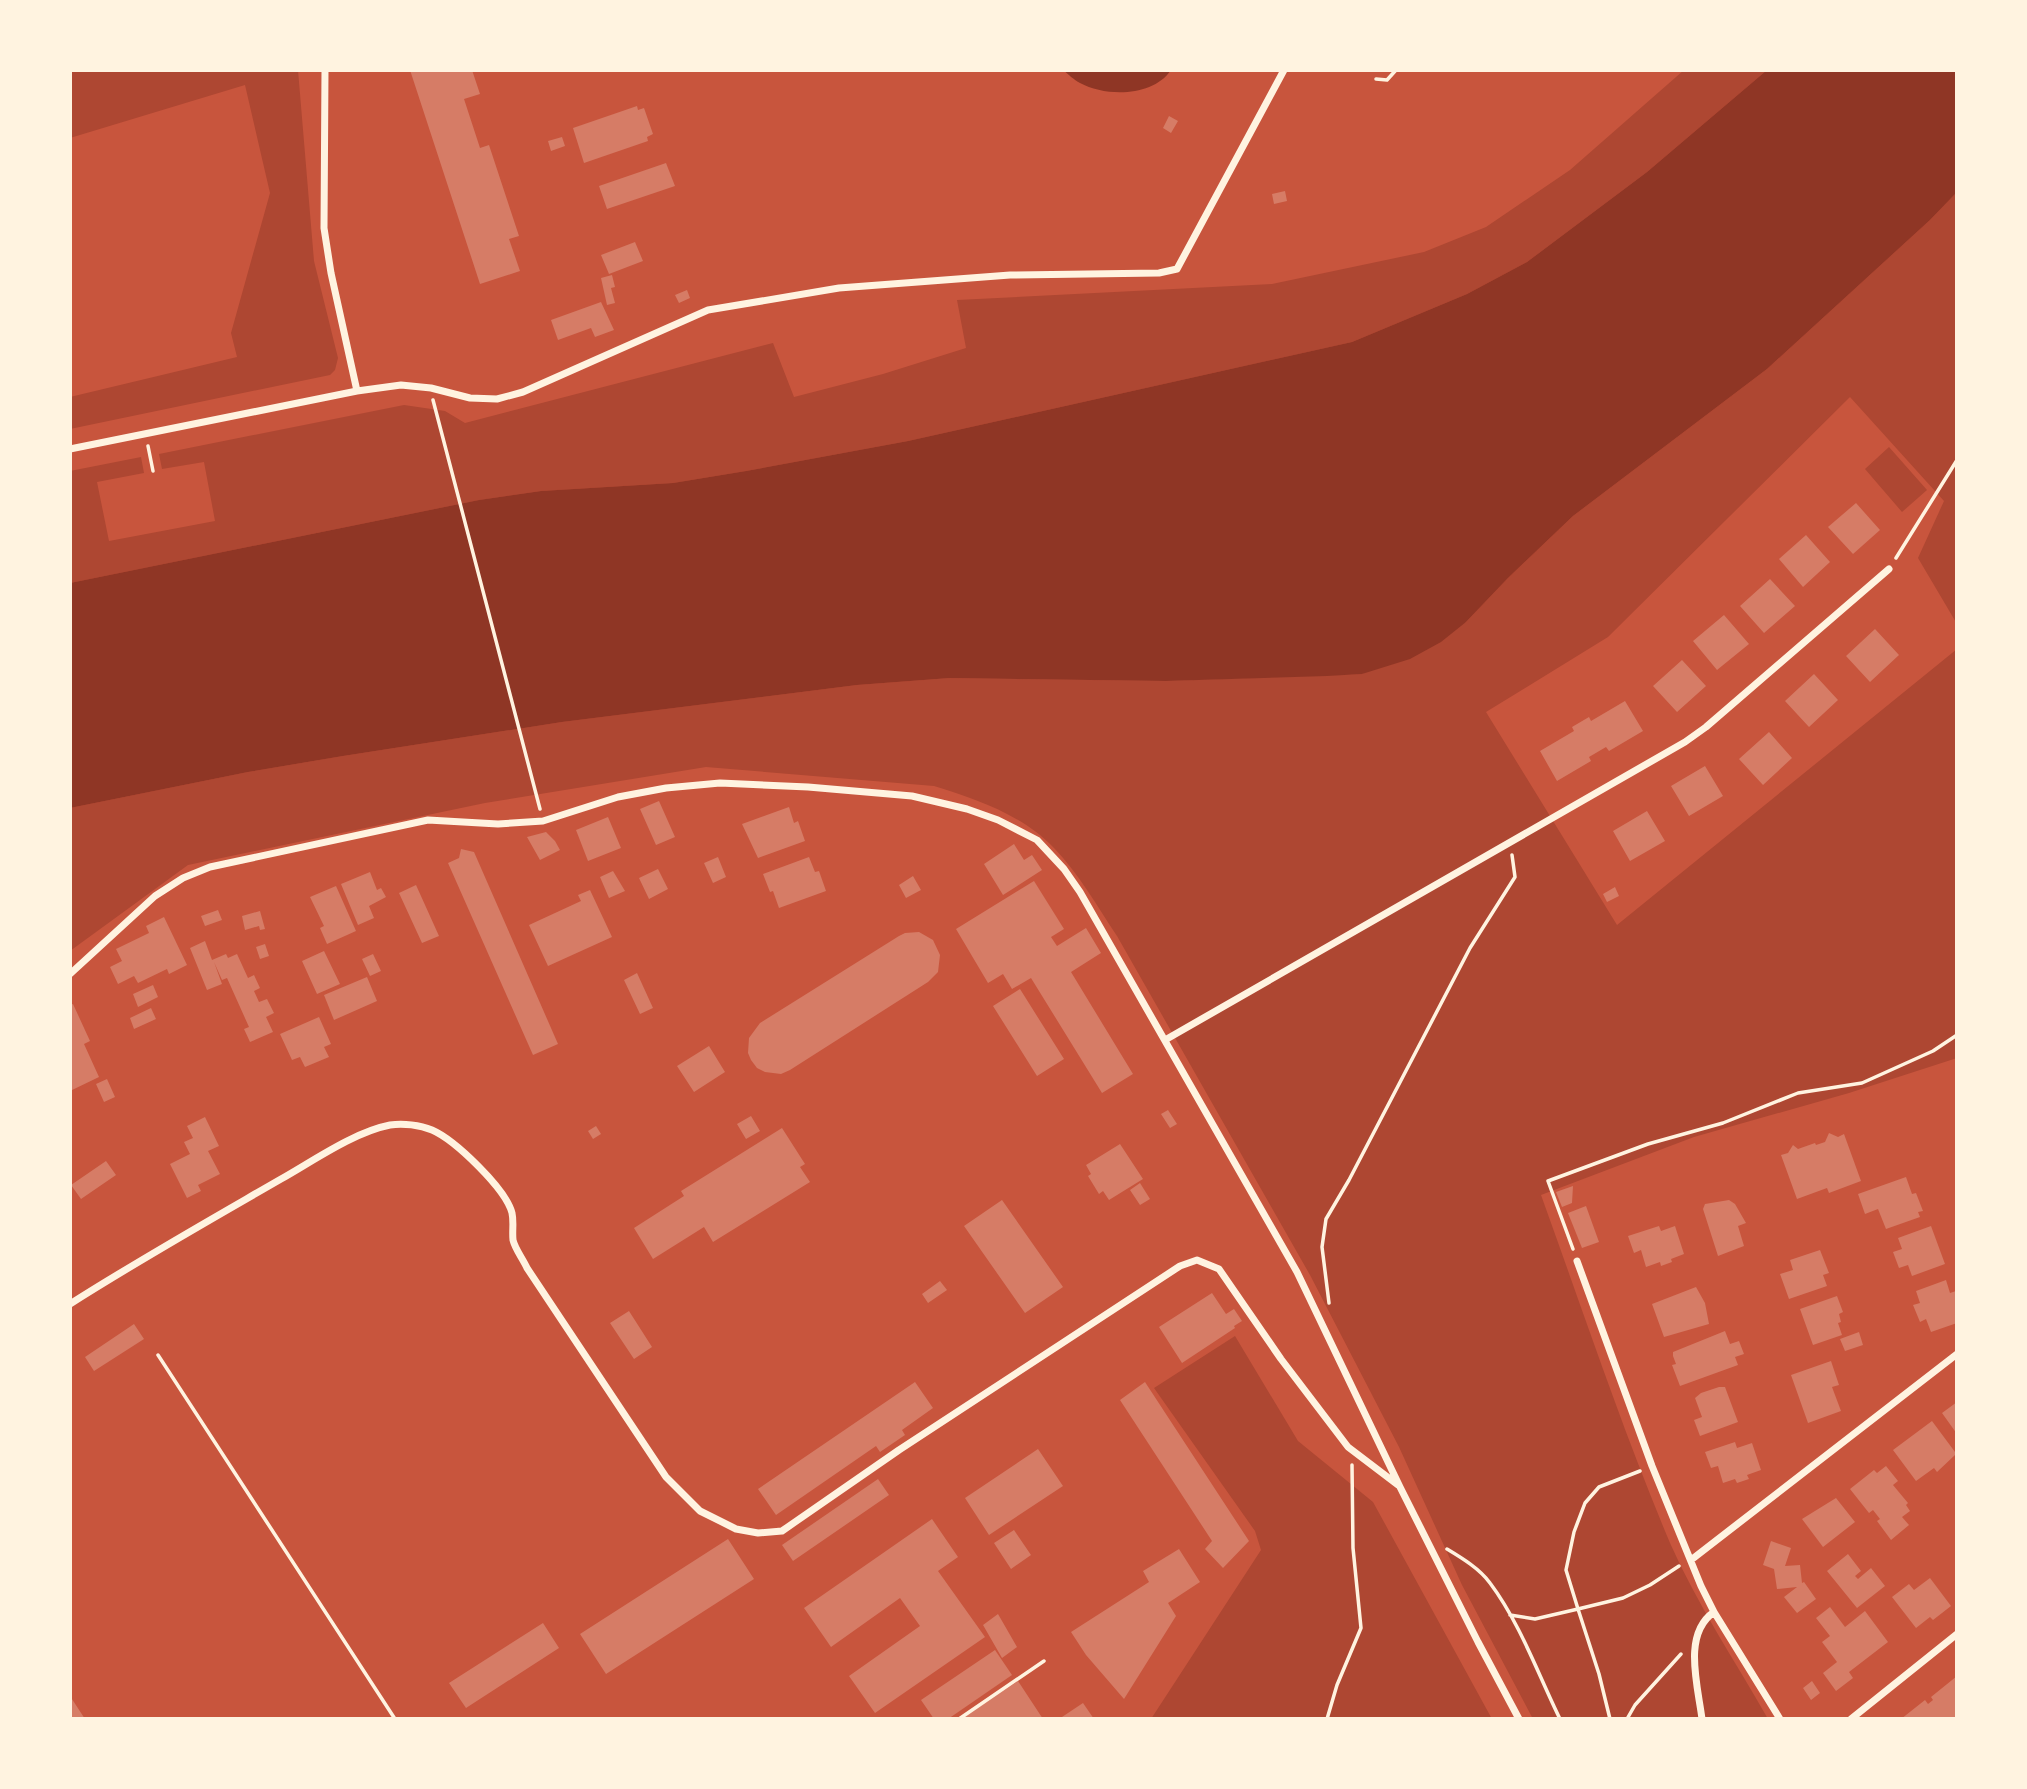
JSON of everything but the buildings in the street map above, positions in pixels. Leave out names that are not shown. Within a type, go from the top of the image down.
[{"type":"street","points":[[325,70],[324,228],[331,273],[358,391]]},
{"type":"street","points":[[70,449],[401,384],[470,398],[497,399],[523,392],[708,310],[839,288],[1010,275],[1158,273],[1177,269],[1284,70]]},
{"type":"street","points":[[1166,1041],[1685,743],[1889,569]]},
{"type":"street","points":[[70,974],[155,896],[183,878],[210,867],[428,820],[498,824],[543,821],[618,797],[666,788],[720,783],[912,796],[967,809],[998,820],[1037,840],[1064,869],[1080,892],[1297,1272],[1400,1487],[1519,1719]]},
{"type":"street","points":[[70,1304],[140,1259],[331,1151],[372,1130],[392,1125],[413,1125],[432,1130],[450,1141],[475,1162],[495,1185],[512,1212],[513,1242],[527,1268],[666,1477],[700,1511],[736,1529],[758,1533],[782,1531],[996,1386],[1180,1266],[1196,1260],[1219,1269],[1348,1447],[1400,1487]]},
{"type":"street","points":[[1577,1261],[1652,1466],[1714,1612],[1780,1719]]},
{"type":"street","points":[[1691,1560],[1957,1354]]},
{"type":"street","points":[[1702,1719],[1696,1671],[1696,1642],[1699,1628],[1705,1618],[1714,1612]]},
{"type":"street","points":[[1851,1719],[1957,1634]]},
{"type":"path","points":[[1376,79],[1387,80],[1396,70]]},
{"type":"path","points":[[435,417],[543,821]]},
{"type":"path","points":[[146,433],[153,471]]},
{"type":"path","points":[[1889,569],[1957,460]]},
{"type":"path","points":[[1329,1303],[1322,1247],[1326,1219],[1470,948],[1515,877],[1514,861],[1508,844]]},
{"type":"path","points":[[1577,1261],[1548,1181],[1648,1144],[1723,1124],[1798,1093],[1862,1083],[1933,1051],[1957,1035]]},
{"type":"path","points":[[158,1355],[395,1719]]},
{"type":"path","points":[[1327,1719],[1337,1685],[1361,1628],[1353,1548],[1352,1467],[1348,1447]]},
{"type":"path","points":[[1610,1719],[1599,1674],[1566,1570],[1574,1532],[1585,1503],[1599,1487],[1652,1466]]},
{"type":"path","points":[[1429,1542],[1465,1560],[1489,1581],[1510,1615],[1560,1719]]},
{"type":"path","points":[[1510,1615],[1535,1619],[1623,1598],[1691,1560]]},
{"type":"path","points":[[1627,1719],[1635,1705],[1686,1647],[1696,1642]]},
{"type":"path","points":[[959,1719],[1044,1661]]},
{"type":"shaded area","points":[[70,70],[298,70],[314,261],[338,358],[335,370],[330,375],[70,429],[70,397],[237,357],[231,333],[270,193],[245,85],[70,138]]},
{"type":"shaded area","points":[[1063,70],[1171,70],[1163,79],[1141,90],[1115,92],[1091,88]]},
{"type":"shaded area","points":[[1684,70],[1767,70],[1647,172],[1527,262],[1467,294],[1352,342],[908,441],[673,483],[541,491],[479,500],[70,583],[70,471],[141,457],[144,473],[97,482],[109,541],[215,521],[204,462],[162,469],[159,454],[404,405],[445,411],[465,423],[773,343],[794,397],[883,374],[966,348],[957,300],[1272,284],[1424,252],[1486,227],[1570,170]]},
{"type":"shaded area","points":[[1767,70],[1957,70],[1957,192],[1767,369],[1573,516],[1466,622],[1441,642],[1410,659],[1362,674],[1327,676],[1166,681],[950,678],[857,685],[562,722],[343,756],[70,808],[70,583],[479,500],[541,491],[673,483],[908,441],[1352,342],[1467,294],[1527,262],[1647,172]]},
{"type":"shaded area","points":[[1957,192],[1957,624],[1918,558],[1944,501],[1850,397],[1608,637],[1486,712],[1617,925],[1957,649],[1957,1058],[1849,1093],[1694,1137],[1541,1195],[1619,1413],[1670,1543],[1704,1610],[1768,1719],[1533,1719],[1462,1585],[1399,1447],[1310,1275],[1117,936],[1080,879],[1054,848],[1028,826],[998,810],[934,786],[706,767],[485,803],[188,865],[70,951],[70,808],[343,756],[562,722],[857,685],[950,678],[1166,681],[1362,674],[1466,622],[1573,516],[1767,369]]},
{"type":"shaded area","points":[[1889,447],[1927,490],[1902,512],[1865,469]]},
{"type":"shaded area","points":[[1235,1336],[1298,1441],[1373,1502],[1492,1719],[1151,1719],[1261,1550],[1255,1531],[1154,1388]]}]
